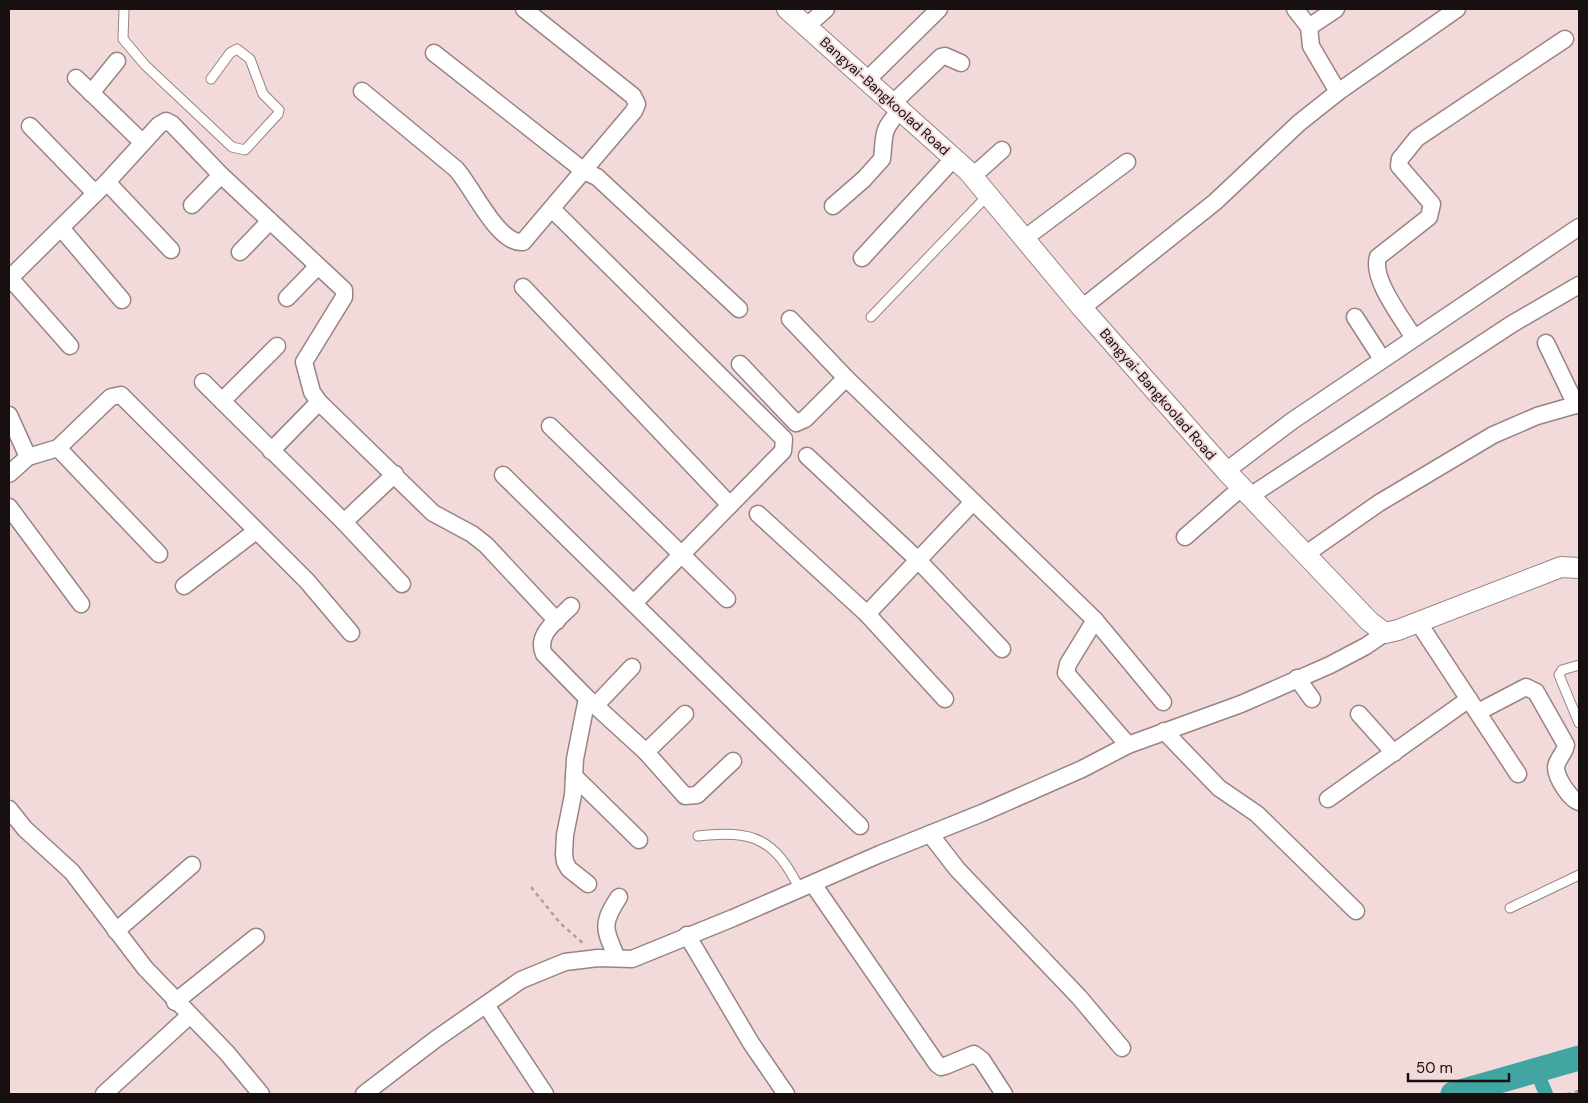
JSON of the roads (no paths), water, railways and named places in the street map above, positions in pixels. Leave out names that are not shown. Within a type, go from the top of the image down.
[{"type":"street","points":[[362,92],[456,169],[464,177],[488,216],[511,239],[517,243],[524,242],[634,111],[637,104],[633,96],[524,9]]},
{"type":"street","name":"Bangyai-Bangkoolad Road","points":[[787,9],[972,176],[989,194],[1082,308],[1226,470],[1370,622],[1385,633]]},
{"type":"street","points":[[807,26],[826,9]]},
{"type":"street","points":[[867,80],[940,9]]},
{"type":"street","points":[[1295,9],[1309,27],[1311,46],[1338,92]]},
{"type":"street","points":[[1309,27],[1336,9]]},
{"type":"street","points":[[1082,308],[1214,202],[1299,123],[1338,92],[1457,9]]},
{"type":"street","points":[[1414,338],[1380,281],[1376,263],[1378,257],[1429,217],[1432,211],[1432,204],[1398,166],[1400,159],[1417,138],[1564,39]]},
{"type":"street","points":[[434,54],[584,171],[597,177],[739,309]]},
{"type":"street","points":[[833,206],[864,179],[882,159],[882,136],[896,107],[941,57],[945,56],[961,63]]},
{"type":"street","points":[[91,93],[117,61]]},
{"type":"street","points":[[76,78],[142,142]]},
{"type":"street","points":[[70,346],[9,278],[61,228],[142,142],[159,125],[166,121],[172,124],[221,175],[318,266],[345,294],[304,362],[312,392],[319,402],[433,513],[472,534],[486,545],[557,621]]},
{"type":"street","points":[[30,126],[171,250]]},
{"type":"street","points":[[972,176],[1002,150]]},
{"type":"street","points":[[862,258],[954,158]]},
{"type":"street","points":[[1025,238],[1127,162]]},
{"type":"street","points":[[192,205],[221,175]]},
{"type":"street","points":[[552,209],[784,439],[783,451],[634,603]]},
{"type":"street","points":[[240,252],[270,221]]},
{"type":"street","points":[[1226,470],[1292,420],[1579,227]]},
{"type":"street","points":[[61,228],[122,300]]},
{"type":"street","points":[[287,298],[318,266]]},
{"type":"street","points":[[1185,537],[1246,492],[1512,324],[1579,285]]},
{"type":"street","points":[[523,287],[730,505]]},
{"type":"street","points":[[1356,317],[1382,359]]},
{"type":"street","points":[[790,319],[846,378],[1096,620],[1163,702]]},
{"type":"street","points":[[1306,554],[1379,503],[1493,435],[1537,416],[1578,404],[1546,343]]},
{"type":"street","points":[[222,401],[278,346]]},
{"type":"street","points":[[740,364],[796,423],[805,419],[846,378]]},
{"type":"street","points":[[203,382],[344,522],[402,584]]},
{"type":"street","points":[[9,474],[28,457],[58,448],[111,396],[121,395],[307,581],[351,632]]},
{"type":"street","points":[[271,451],[319,402]]},
{"type":"street","points":[[9,415],[28,457]]},
{"type":"street","points":[[550,426],[726,598]]},
{"type":"street","points":[[58,448],[159,554]]},
{"type":"street","points":[[807,456],[918,560],[1002,649]]},
{"type":"street","points":[[344,522],[395,474]]},
{"type":"street","points":[[503,475],[860,826]]},
{"type":"street","points":[[867,614],[973,502]]},
{"type":"street","points":[[9,508],[81,604]]},
{"type":"street","points":[[758,514],[867,614],[946,699]]},
{"type":"street","points":[[184,586],[256,532]]},
{"type":"street","points":[[364,1094],[436,1039],[521,980],[530,976],[565,962],[598,958],[632,958],[806,887],[1082,769],[1128,745],[1241,704],[1366,646],[1385,633],[1398,630],[1561,567],[1579,568]]},
{"type":"street","points":[[571,606],[542,637],[540,646],[544,654],[646,752],[689,797],[698,795],[734,761]]},
{"type":"street","points":[[1096,620],[1068,664],[1066,673],[1128,745]]},
{"type":"street","points":[[1418,622],[1518,774]]},
{"type":"street","points":[[588,884],[570,869],[565,862],[565,834],[570,813],[579,730],[592,702],[632,667]]},
{"type":"street","points":[[1297,678],[1312,699]]},
{"type":"street","points":[[1328,799],[1394,753],[1474,705],[1526,687],[1536,692],[1566,746],[1556,765],[1557,774],[1565,788],[1579,802]]},
{"type":"street","points":[[646,752],[685,714]]},
{"type":"street","points":[[1359,714],[1394,753]]},
{"type":"street","points":[[1164,732],[1219,788],[1257,814],[1356,911]]},
{"type":"street","points":[[574,776],[639,840]]},
{"type":"street","points":[[9,809],[25,829],[72,872],[144,968],[226,1053],[261,1094]]},
{"type":"street","points":[[930,834],[957,869],[1106,1028],[1122,1048]]},
{"type":"street","points":[[116,931],[192,865]]},
{"type":"street","points":[[806,887],[937,1064],[940,1067],[945,1066],[974,1054],[982,1060],[1004,1094]]},
{"type":"street","points":[[617,958],[606,929],[606,916],[619,897]]},
{"type":"street","points":[[687,935],[751,1043],[786,1094]]},
{"type":"street","points":[[176,1002],[256,937]]},
{"type":"street","points":[[486,1005],[545,1094]]},
{"type":"street","points":[[104,1094],[190,1016]]},
{"type":"lane","points":[[124,9],[124,39],[138,57],[232,148],[245,150],[278,114],[278,110],[263,94],[250,59],[237,49],[230,53],[211,79]]},
{"type":"lane","points":[[871,317],[989,194]]},
{"type":"lane","points":[[1579,665],[1562,670],[1560,675],[1579,723]]},
{"type":"lane","points":[[698,836],[728,833],[746,835],[767,844],[806,887]]},
{"type":"lane","points":[[1510,908],[1579,875]]},
{"type":"waterway","points":[[1453,1094],[1579,1058]]},
{"type":"waterway","points":[[1536,1070],[1546,1094]]}]
